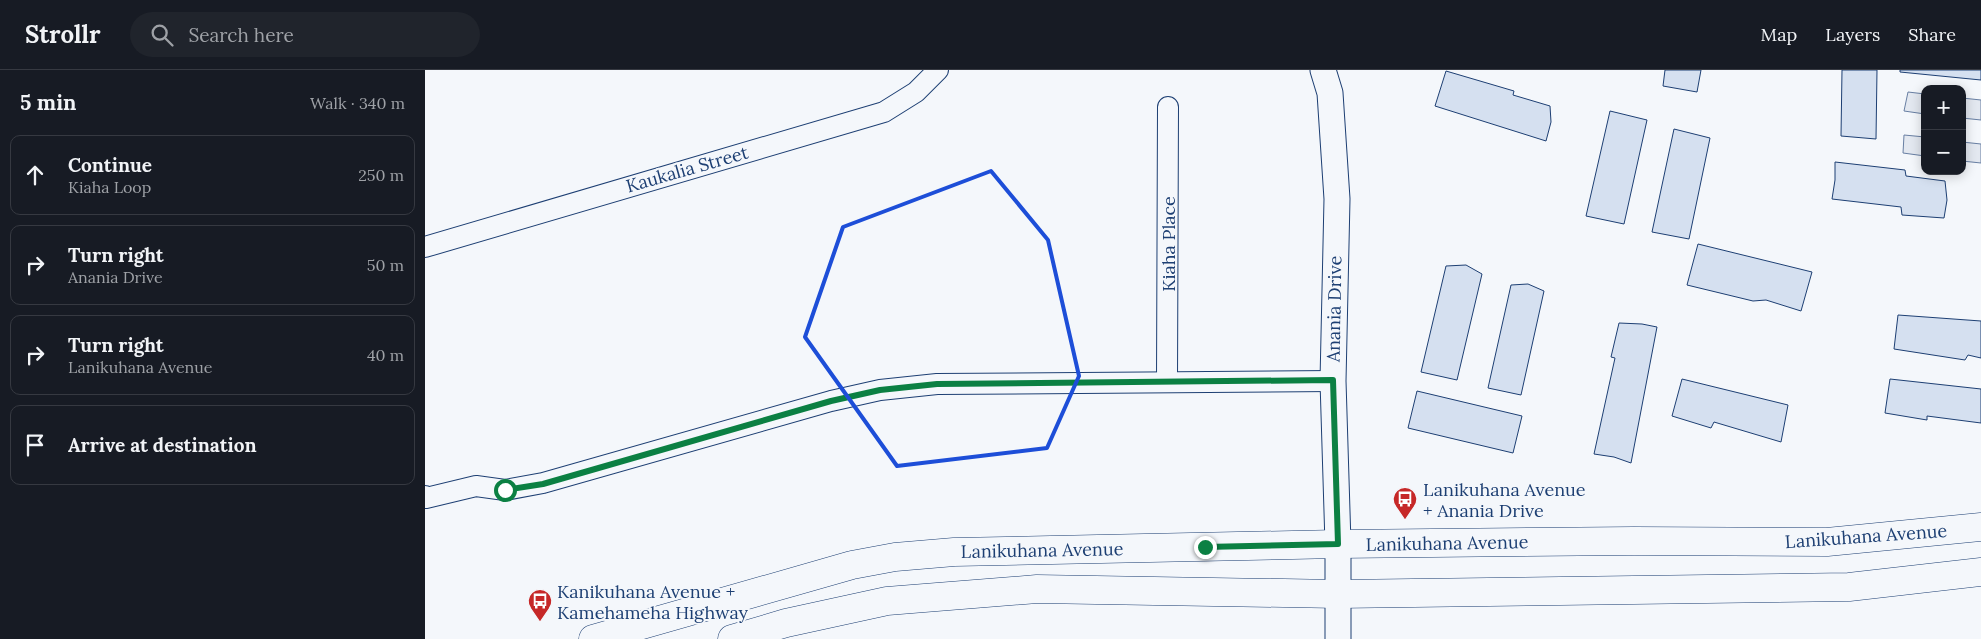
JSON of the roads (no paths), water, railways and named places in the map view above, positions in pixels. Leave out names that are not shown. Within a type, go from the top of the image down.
[{"type":"main road","name":"Lanikuhana Avenue","points":[[593,639],[852,565],[895,557],[953,552],[1338,544],[1634,541],[1827,542],[1981,527]]},
{"type":"main road","points":[[732,639],[786,623],[887,601],[1037,589],[1338,594],[1849,587],[1981,572]]},
{"type":"street","name":"Kaukalia Street","points":[[425,247],[884,112],[916,92],[937,70]]},
{"type":"street","name":"Anania Drive","points":[[1323,70],[1330,93],[1337,199],[1333,380],[1338,544],[1338,639]]},
{"type":"street","name":"Kiaha Place","points":[[1167,381],[1168,107]]},
{"type":"street","points":[[425,496],[426,498],[476,486],[505,490],[543,484],[831,401],[880,390],[937,384],[1333,380]]},
{"type":"place","name":"Lanikuhana Avenue + Anania Drive","points":[[1405,520]]},
{"type":"place","name":"Kanikuhana Avenue + Kamehameha Highway","points":[[540,622]]}]
